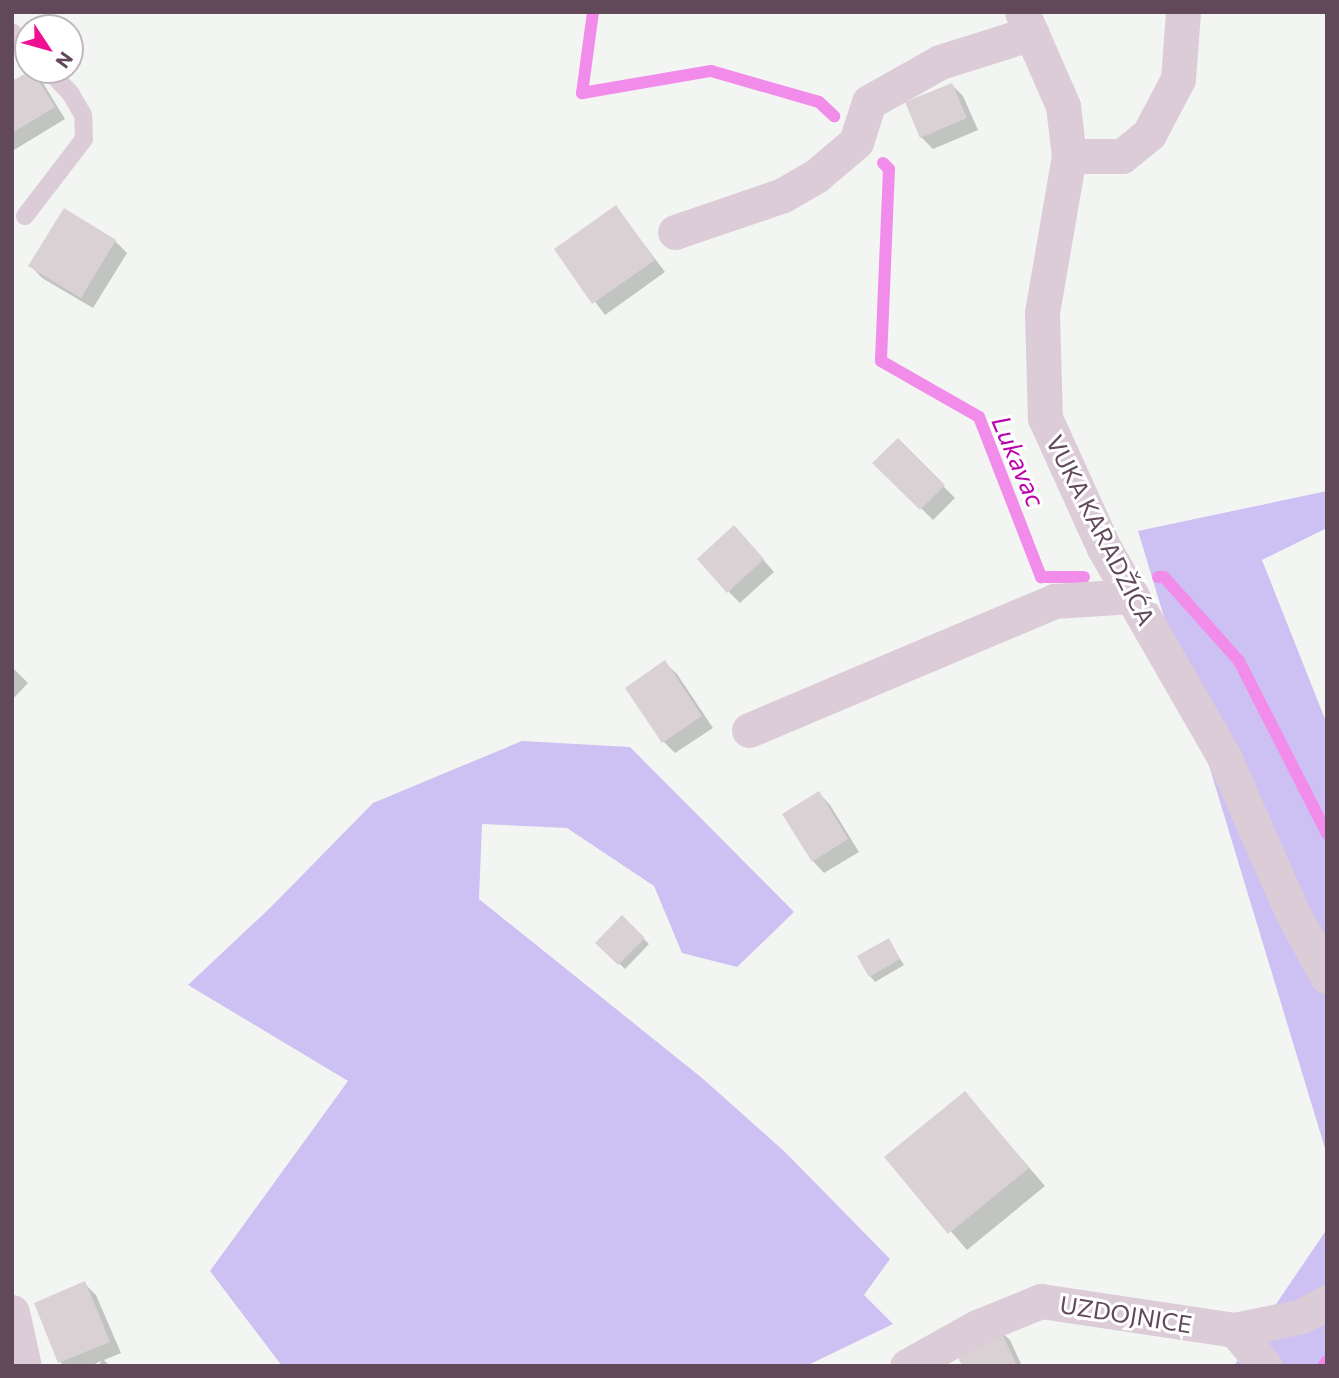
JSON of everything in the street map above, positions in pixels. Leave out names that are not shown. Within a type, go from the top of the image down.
[{"type":"street","points":[[1069,156],[1122,156],[1149,134],[1178,79],[1183,12]]},
{"type":"street","points":[[674,232],[783,195],[817,175],[856,142],[869,102],[940,62],[1027,23]]},
{"type":"street","name":"VUKA KARADŽIĆA","points":[[1027,23],[1063,106],[1069,156],[1042,313],[1045,418],[1104,548],[1224,757],[1293,915],[1327,976]]},
{"type":"street","points":[[748,730],[1055,601],[1132,596]]},
{"type":"street","name":"UZDOJNICE","points":[[906,1366],[977,1327],[1041,1301],[1236,1330]]},
{"type":"street","points":[[1265,1366],[1236,1330],[1302,1316],[1327,1302]]},
{"type":"street","points":[[12,1312],[24,1366]]},
{"type":"lane","points":[[25,216],[83,139],[83,115],[71,94],[61,84]]},
{"type":"shaded area","points":[[1327,491],[1327,528],[1262,560],[1327,724],[1327,1155],[1138,531]]},
{"type":"shaded area","points":[[522,741],[630,747],[794,912],[737,967],[682,953],[654,886],[567,828],[482,824],[479,899],[702,1078],[785,1152],[890,1259],[864,1295],[893,1324],[806,1366],[282,1366],[210,1271],[348,1081],[188,985],[271,907],[373,803]]},
{"type":"shaded area","points":[[1327,1229],[1327,1366],[1234,1366]]},
{"type":"building","points":[[14,80],[14,84],[41,84],[55,107],[12,133]]},
{"type":"building","points":[[952,83],[967,118],[920,138],[905,102]]},
{"type":"building","points":[[616,205],[655,260],[592,304],[554,249]]},
{"type":"building","points":[[64,208],[116,240],[81,298],[28,266]]},
{"type":"building","points":[[898,438],[945,485],[920,510],[872,463]]},
{"type":"building","points":[[734,525],[764,559],[727,593],[697,559]]},
{"type":"building","points":[[665,660],[702,716],[662,743],[625,688]]},
{"type":"building","points":[[819,791],[848,839],[812,862],[782,814]]},
{"type":"building","points":[[622,915],[645,938],[618,965],[595,943]]},
{"type":"building","points":[[889,938],[900,959],[869,977],[857,956]]},
{"type":"building","points":[[965,1091],[1029,1168],[948,1234],[884,1157]]},
{"type":"building","points":[[85,1281],[110,1342],[58,1363],[34,1303]]},
{"type":"building","points":[[999,1327],[1017,1366],[962,1366],[954,1348]]},
{"type":"waterway","name":"Lukavac","points":[[593,12],[582,93],[711,71],[819,102],[834,116]]},
{"type":"waterway","name":"Lukavac","points":[[883,163],[889,169],[881,361],[979,417],[1041,577],[1084,577]]},
{"type":"waterway","name":"Lukavac","points":[[1158,577],[1164,577],[1239,661],[1327,834]]},
{"type":"waterway","name":"Lukavac","points":[[1323,1366],[1327,1361]]}]
